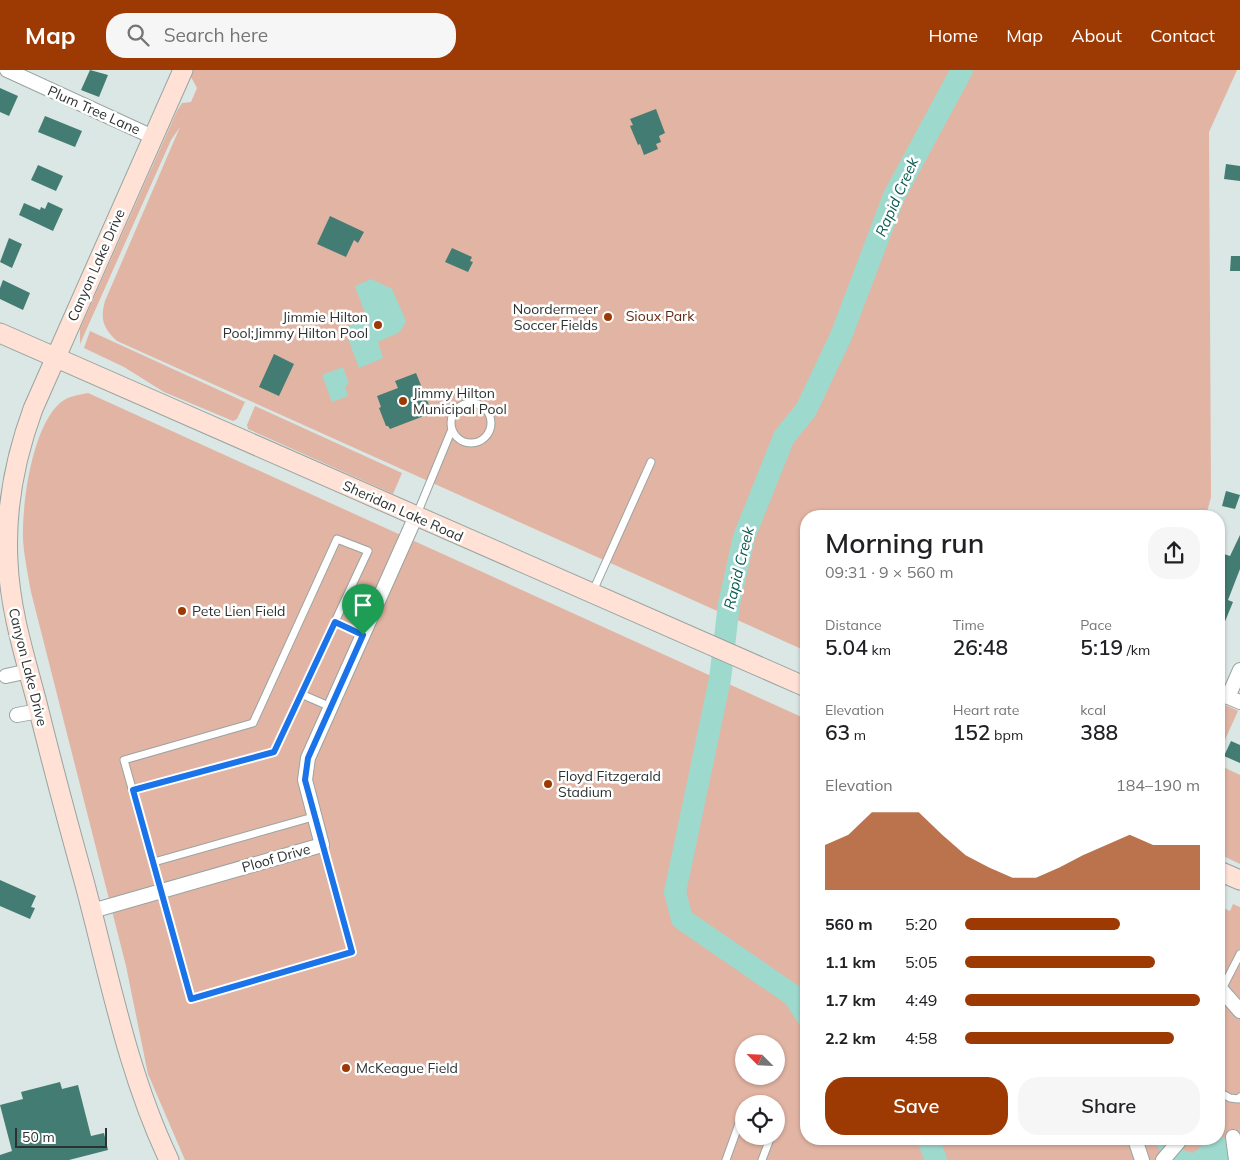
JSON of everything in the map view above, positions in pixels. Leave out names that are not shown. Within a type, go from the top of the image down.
[{"type":"street","name":"Plum Tree Lane","points":[[7,70],[153,137]]},
{"type":"street","name":"Canyon Lake Drive","points":[[169,1160],[135,1076],[28,671],[10,584],[8,519],[12,485],[21,446],[55,358],[183,70]]},
{"type":"street","name":"Sheridan Lake Road","points":[[0,333],[686,636],[800,684]]},
{"type":"street","name":"Ploof Drive","points":[[92,911],[322,845],[305,780],[306,766],[416,516]]},
{"type":"street","points":[[1229,697],[1240,670]]},
{"type":"street","points":[[6,676],[28,671]]},
{"type":"street","points":[[16,715],[39,711]]},
{"type":"street","points":[[1225,874],[1240,880]]},
{"type":"street","points":[[1225,995],[1240,1011]]},
{"type":"street","points":[[1233,1137],[1236,1160]]},
{"type":"street","points":[[1137,1145],[1142,1160]]},
{"type":"street","points":[[1163,1160],[1176,1145]]},
{"type":"lane","points":[[416,516],[452,429],[452,416],[460,406],[478,404],[488,412],[491,419],[489,431],[485,437],[474,442],[461,440],[452,429]]},
{"type":"lane","points":[[592,594],[651,462]]},
{"type":"lane","points":[[133,790],[274,752],[368,551],[337,538],[253,723],[124,760],[191,999],[352,952],[322,845]]},
{"type":"lane","points":[[335,622],[363,635]]},
{"type":"lane","points":[[301,694],[331,707]]},
{"type":"lane","points":[[154,862],[313,816]]},
{"type":"lane","points":[[1225,981],[1240,954]]},
{"type":"lane","points":[[1225,1095],[1238,1099],[1240,1097]]},
{"type":"lane","points":[[726,1160],[735,1135]]},
{"type":"lane","points":[[762,1160],[768,1145]]},
{"type":"green space","name":"Sioux Park","points":[[193,70],[1237,70],[1209,132],[1211,497],[1208,510],[800,510],[800,648],[117,341],[104,323],[105,301],[180,127],[171,140],[80,344],[80,329],[177,111],[182,103],[191,102],[197,88],[191,77]]},
{"type":"green space","points":[[90,331],[245,402],[237,419],[233,421],[164,392],[124,367],[84,348]]},
{"type":"green space","points":[[88,393],[800,716],[800,1145],[1225,1145],[1225,909],[1230,911],[1233,904],[1240,907],[1240,1160],[185,1160],[148,1074],[126,966],[31,592],[24,552],[24,506],[36,447],[50,415],[63,401],[70,397]]},
{"type":"green space","points":[[255,406],[402,473],[393,494],[248,429],[247,425]]},
{"type":"green space","points":[[1225,705],[1238,711],[1225,740]]},
{"type":"green space","points":[[1225,768],[1240,775],[1240,864],[1225,857]]},
{"type":"shaded area","name":"Jimmie Hilton Pool;Jimmy Hilton Pool","points":[[371,279],[392,289],[406,321],[400,332],[378,342],[383,358],[359,368],[344,328],[367,319],[355,286]]},
{"type":"shaded area","name":"Jimmie Hilton Pool;Jimmy Hilton Pool","points":[[343,367],[349,384],[345,386],[348,396],[332,402],[322,375]]},
{"type":"shaded area","points":[[1225,1138],[1231,1141],[1240,1160],[1170,1160],[1163,1155],[1156,1145],[1174,1145],[1176,1148],[1193,1153],[1201,1147],[1200,1145],[1225,1145]]},
{"type":"building","points":[[90,70],[108,75],[99,97],[81,90]]},
{"type":"building","points":[[0,88],[18,96],[9,116],[0,112]]},
{"type":"building","points":[[656,109],[665,133],[659,136],[661,142],[656,144],[658,149],[644,155],[630,126],[633,125],[630,119]]},
{"type":"building","points":[[45,116],[82,131],[75,147],[38,132]]},
{"type":"building","points":[[1226,164],[1240,166],[1240,181],[1224,179]]},
{"type":"building","points":[[38,165],[63,176],[56,191],[31,180]]},
{"type":"building","points":[[48,202],[63,209],[53,231],[19,215],[24,203],[40,210],[41,207],[45,209]]},
{"type":"building","points":[[330,216],[364,232],[358,243],[354,240],[346,257],[317,244]]},
{"type":"building","points":[[9,238],[22,244],[12,268],[0,262]]},
{"type":"building","points":[[452,248],[472,257],[470,261],[473,262],[468,272],[445,262]]},
{"type":"building","points":[[1231,256],[1240,256],[1240,271],[1230,271]]},
{"type":"building","points":[[3,280],[30,293],[23,310],[0,299],[0,288]]},
{"type":"building","points":[[274,354],[294,364],[279,396],[259,387]]},
{"type":"building","name":"Jimmy Hilton Municipal Pool","points":[[416,373],[431,410],[423,414],[424,416],[390,429],[386,426],[379,408],[381,407],[377,396],[398,388],[395,381]]},
{"type":"building","points":[[1226,491],[1240,495],[1235,509],[1222,506]]},
{"type":"building","points":[[1240,535],[1240,569],[1228,600],[1233,602],[1225,621],[1225,554],[1230,556]]},
{"type":"building","points":[[1231,741],[1240,745],[1240,763],[1225,756]]},
{"type":"building","points":[[0,880],[36,896],[31,907],[35,908],[30,919],[0,906]]},
{"type":"building","points":[[60,1082],[62,1089],[78,1085],[91,1136],[104,1133],[108,1150],[69,1160],[0,1160],[0,1155],[12,1151],[0,1105],[23,1099],[21,1092]]},
{"type":"waterway","name":"Rapid Creek","points":[[800,1006],[794,996],[682,919],[675,892],[720,679],[729,604],[744,537],[784,437],[806,410],[841,336],[894,196],[962,70]]},
{"type":"waterway","name":"Rapid Creek","points":[[930,1145],[936,1160]]},
{"type":"place","name":"Noordermeer Soccer Fields","points":[[608,317]]},
{"type":"place","name":"Jimmie Hilton Pool;Jimmy Hilton Pool","points":[[378,325]]},
{"type":"place","name":"Jimmy Hilton Municipal Pool","points":[[403,401]]},
{"type":"place","name":"Pete Lien Field","points":[[182,611]]},
{"type":"place","name":"Floyd Fitzgerald Stadium","points":[[548,784]]},
{"type":"place","name":"McKeague Field","points":[[346,1068]]},
{"type":"route","points":[[335,622],[363,635],[308,758],[305,780],[313,816],[352,952],[191,999],[133,790],[274,752],[335,622]]}]
